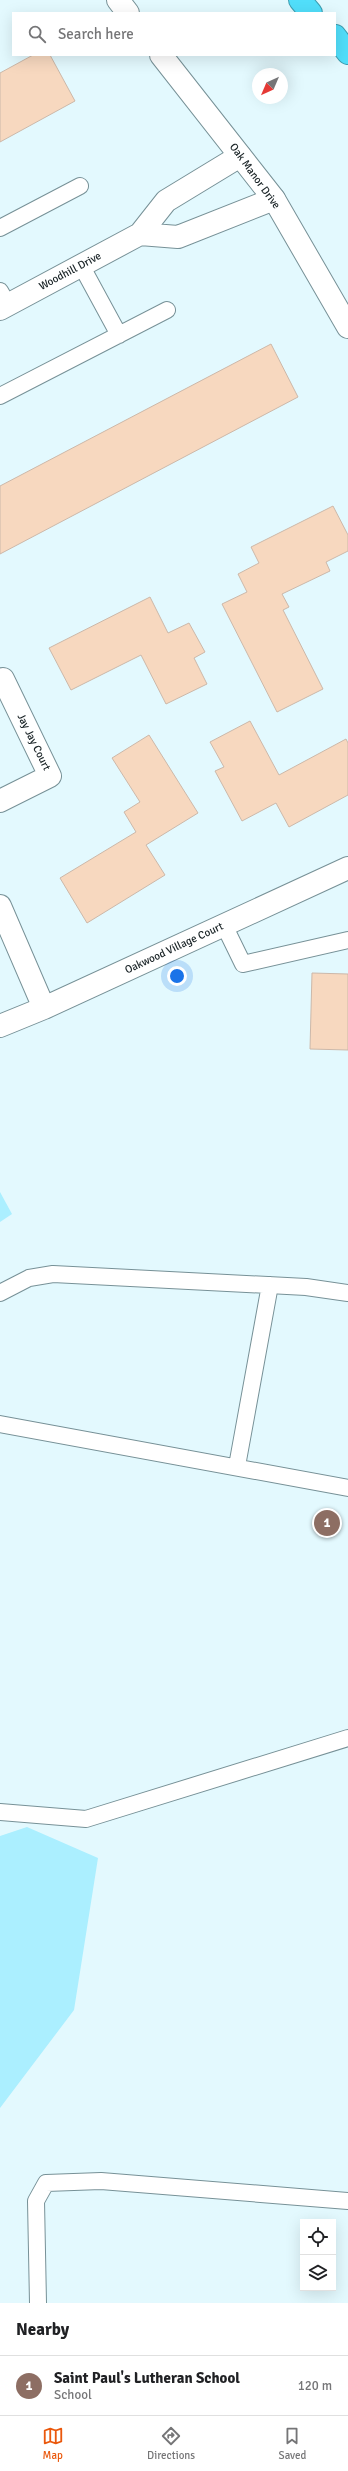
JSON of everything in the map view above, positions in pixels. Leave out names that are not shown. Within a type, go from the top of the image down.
[{"type":"highway","points":[[300,0],[310,12]]},
{"type":"highway","points":[[308,0],[317,12]]},
{"type":"highway","points":[[336,37],[348,53]]},
{"type":"highway","points":[[336,43],[348,58]]},
{"type":"street","points":[[118,0],[127,12]]},
{"type":"street","name":"Oak Manor Drive","points":[[162,56],[274,199],[348,327]]},
{"type":"street","name":"Woodhill Drive","points":[[3,302],[81,265],[140,234],[166,201],[240,156]]},
{"type":"street","points":[[140,234],[178,238],[274,199]]},
{"type":"street","name":"Jay Jay Court","points":[[0,801],[50,776],[3,679]]},
{"type":"street","name":"Oakwood Village Court","points":[[0,1026],[44,1008],[348,868]]},
{"type":"street","points":[[0,906],[44,1008]]},
{"type":"lane","points":[[0,228],[80,186]]},
{"type":"lane","points":[[81,265],[119,335]]},
{"type":"lane","points":[[0,396],[167,310]]},
{"type":"lane","points":[[224,925],[243,964],[348,940]]},
{"type":"lane","points":[[0,1293],[29,1278],[53,1274],[306,1287],[348,1294]]},
{"type":"lane","points":[[237,1466],[270,1285]]},
{"type":"lane","points":[[0,1424],[237,1466],[348,1488]]},
{"type":"lane","points":[[0,1812],[86,1820],[348,1738]]},
{"type":"lane","points":[[38,2303],[36,2201],[46,2183],[101,2181],[348,2201]]},
{"type":"shaded area","points":[[0,1192],[12,1214],[0,1222]]},
{"type":"shaded area","points":[[27,1827],[98,1858],[74,2010],[0,2108],[0,1836]]},
{"type":"building","points":[[31,56],[51,56],[75,101],[0,142],[0,73]]},
{"type":"building","points":[[271,344],[298,397],[0,554],[0,486]]},
{"type":"building","points":[[333,506],[348,535],[348,551],[326,562],[330,571],[282,594],[289,607],[283,610],[323,689],[277,712],[222,604],[247,592],[238,574],[259,563],[251,547]]},
{"type":"building","points":[[150,597],[168,633],[189,623],[205,652],[194,658],[207,684],[166,704],[141,655],[71,690],[49,648]]},
{"type":"building","points":[[250,721],[279,775],[346,739],[348,743],[348,795],[289,827],[276,803],[242,821],[215,771],[224,767],[210,742]]},
{"type":"building","points":[[149,735],[198,813],[146,845],[165,875],[87,923],[60,878],[136,832],[124,812],[140,802],[112,758]]},
{"type":"building","points":[[312,973],[348,974],[348,1050],[310,1049]]},
{"type":"place","name":"Saint Paul's Lutheran School","points":[[327,1523]]}]
